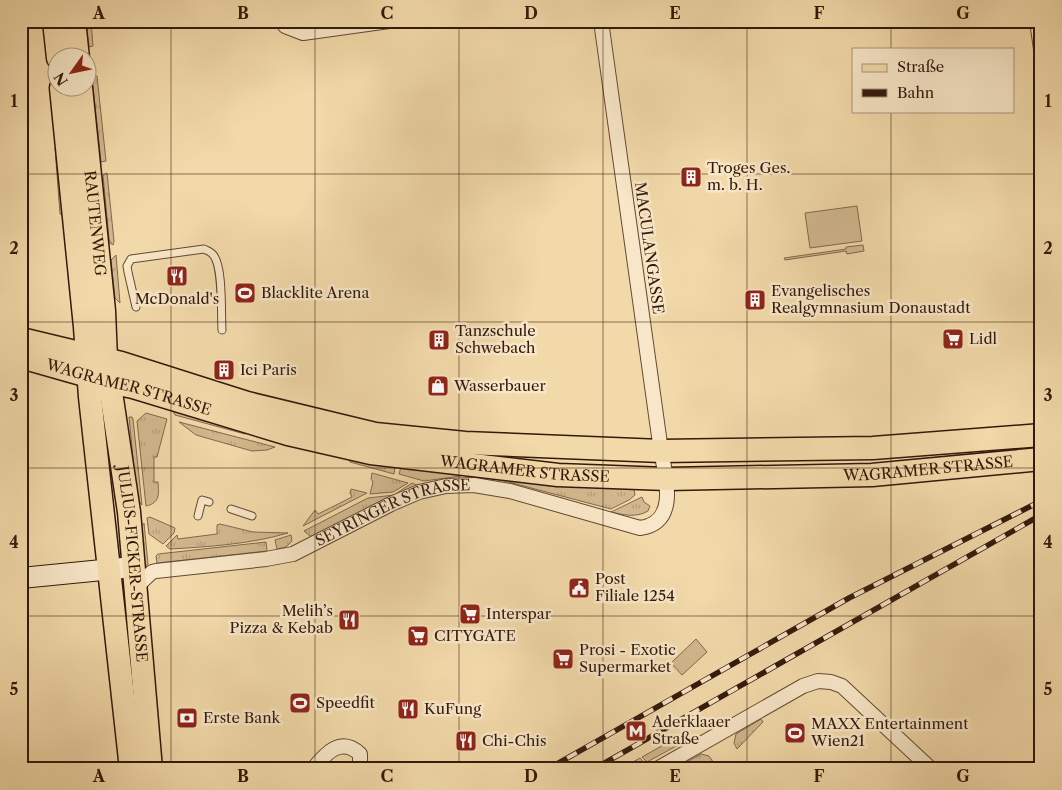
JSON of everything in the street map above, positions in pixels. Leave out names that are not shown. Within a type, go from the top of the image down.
[{"type":"main road","points":[[54,21],[57,48]]},
{"type":"main road","points":[[74,21],[77,48]]},
{"type":"main road","name":"RAUTENWEG","points":[[61,98],[98,368]]},
{"type":"main road","name":"RAUTENWEG","points":[[82,98],[104,311],[98,368]]},
{"type":"main road","name":"WAGRAMER STRASSE","points":[[21,339],[98,368],[133,387],[288,434],[370,453],[558,475],[666,479],[872,475],[1041,459]]},
{"type":"main road","name":"WAGRAMER STRASSE","points":[[21,357],[98,368],[375,434],[475,443],[661,451],[873,448],[1041,435]]},
{"type":"main road","name":"JULIUS-FICKER-STRASSE","points":[[98,368],[110,568],[131,769]]},
{"type":"main road","name":"JULIUS-FICKER-STRASSE","points":[[98,368],[129,512],[151,769]]},
{"type":"main road","points":[[21,578],[110,568],[134,577]]},
{"type":"street","points":[[284,23],[304,33],[389,21]]},
{"type":"street","name":"MACULANGASSE","points":[[601,21],[666,479]]},
{"type":"street","points":[[1037,21],[1041,49]]},
{"type":"street","name":"SEYRINGER STRASSE","points":[[134,577],[156,571],[266,559],[293,554],[391,504],[420,492],[446,486],[474,484],[510,491],[611,518],[633,527],[646,527],[656,523],[664,512],[668,493],[666,479]]},
{"type":"street","points":[[657,769],[778,699],[818,681],[842,686],[931,769]]},
{"type":"street","points":[[313,769],[321,759],[335,748],[343,746],[352,747],[360,754],[360,769]]},
{"type":"lane","points":[[136,307],[128,272],[131,260],[204,249],[215,256],[217,264],[221,294],[222,330]]},
{"type":"lane","points":[[198,516],[202,500],[209,502]]},
{"type":"lane","points":[[230,509],[252,516]]},
{"type":"green space","points":[[86,21],[91,21],[93,46],[89,47]]},
{"type":"green space","points":[[98,85],[106,161],[101,162],[94,98],[98,98]]},
{"type":"green space","points":[[60,147],[62,215],[60,214],[55,148]]},
{"type":"green space","points":[[107,173],[113,245],[110,243],[109,238],[103,175]]},
{"type":"green space","points":[[857,206],[862,241],[810,248],[805,213]]},
{"type":"green space","points":[[863,245],[864,251],[847,254],[846,251],[785,260],[784,258],[846,249],[846,247]]},
{"type":"green space","points":[[116,255],[120,303],[115,298],[111,260]]},
{"type":"green space","points":[[172,409],[247,432],[247,433],[175,415]]},
{"type":"green space","points":[[146,413],[167,419],[157,457],[154,457],[154,482],[158,482],[158,497],[154,503],[146,506],[137,421]]},
{"type":"green space","points":[[129,417],[133,419],[142,505],[137,499]]},
{"type":"green space","points":[[179,422],[275,447],[267,450],[252,451],[196,435]]},
{"type":"green space","points":[[349,459],[395,467],[394,474],[350,462]]},
{"type":"green space","points":[[401,467],[461,473],[461,476],[424,481],[399,474]]},
{"type":"green space","points":[[372,473],[408,483],[393,492],[370,494],[373,482],[371,479]]},
{"type":"green space","points":[[498,476],[597,488],[634,489],[635,495],[611,509],[497,479]]},
{"type":"green space","points":[[412,483],[419,486],[315,536],[310,536],[304,531],[368,498],[394,495]]},
{"type":"green space","points":[[351,489],[367,493],[303,526],[315,510],[318,514],[352,497]]},
{"type":"green space","points":[[642,497],[644,502],[650,506],[648,511],[634,515],[611,512]]},
{"type":"green space","points":[[150,517],[175,528],[174,533],[163,544],[149,534],[147,518]]},
{"type":"green space","points":[[144,523],[148,564],[144,567],[141,527]]},
{"type":"green space","points":[[220,524],[253,532],[288,533],[259,540],[229,544],[170,549],[166,546],[177,535],[178,539],[217,534],[217,525]]},
{"type":"green space","points":[[291,535],[292,541],[286,547],[277,549],[275,540]]},
{"type":"green space","points":[[266,542],[267,551],[157,563],[156,556],[158,554]]},
{"type":"green space","points":[[696,639],[707,652],[682,675],[671,663]]},
{"type":"green space","points":[[761,719],[763,722],[737,749],[734,743],[736,734]]},
{"type":"green space","points":[[674,739],[680,744],[647,762],[642,757]]},
{"type":"green space","points":[[701,754],[709,756],[716,766],[710,769],[674,769]]},
{"type":"green space","points":[[640,758],[645,764],[636,769],[621,769]]},
{"type":"railway","points":[[548,769],[849,598],[1041,501]]},
{"type":"railway","points":[[594,769],[1041,515]]},
{"type":"place","name":"Troges Ges. m. b. H.","points":[[691,177]]},
{"type":"place","name":"McDonald's","points":[[177,276]]},
{"type":"place","name":"Blacklite Arena","points":[[245,293]]},
{"type":"place","name":"Evangelisches Realgymnasium Donaustadt","points":[[755,300]]},
{"type":"place","name":"Lidl","points":[[953,339]]},
{"type":"place","name":"Tanzschule Schwebach","points":[[439,340]]},
{"type":"place","name":"Ici Paris","points":[[224,370]]},
{"type":"place","name":"Wasserbauer","points":[[438,386]]},
{"type":"place","name":"Post Filiale 1254","points":[[579,588]]},
{"type":"place","name":"Interspar","points":[[470,614]]},
{"type":"place","name":"Melih’s Pizza & Kebab","points":[[349,620]]},
{"type":"place","name":"CITYGATE","points":[[418,636]]},
{"type":"place","name":"Prosi - Exotic Supermarket","points":[[563,659]]},
{"type":"place","name":"Speedfit","points":[[300,703]]},
{"type":"place","name":"KuFung","points":[[408,709]]},
{"type":"place","name":"Erste Bank","points":[[187,718]]},
{"type":"place","name":"Aderklaaer Straße","points":[[636,731]]},
{"type":"place","name":"MAXX Entertainment Wien21","points":[[795,733]]},
{"type":"place","name":"Chi-Chis","points":[[466,741]]}]
